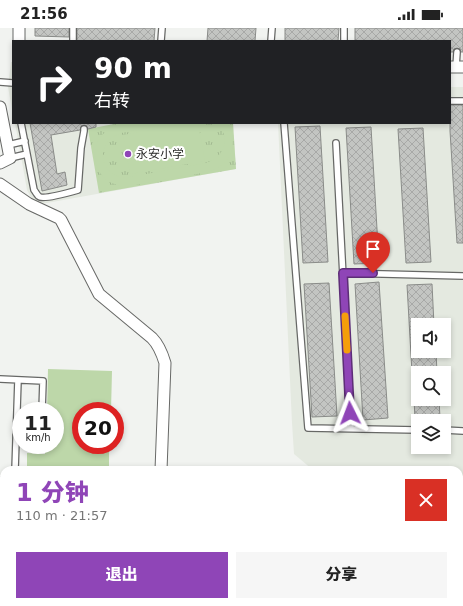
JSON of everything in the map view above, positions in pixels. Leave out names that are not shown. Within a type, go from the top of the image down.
[{"type":"street","points":[[19,28],[19,40]]},
{"type":"street","points":[[0,107],[10,158],[0,163]]},
{"type":"street","points":[[0,184],[26,202],[61,220],[99,294],[152,338],[160,348],[164,363],[161,466]]},
{"type":"lane","points":[[73,28],[73,40]]},
{"type":"lane","points":[[161,40],[162,28]]},
{"type":"lane","points":[[271,40],[272,28]]},
{"type":"lane","points":[[344,28],[344,40]]},
{"type":"lane","points":[[456,67],[457,52]]},
{"type":"lane","points":[[0,82],[12,83]]},
{"type":"lane","points":[[451,101],[463,101]]},
{"type":"lane","points":[[21,124],[34,190],[40,197],[48,197],[78,190],[84,129]]},
{"type":"lane","points":[[284,124],[308,428],[411,430]]},
{"type":"lane","points":[[8,145],[25,141]]},
{"type":"lane","points":[[336,143],[351,429]]},
{"type":"lane","points":[[10,158],[27,154]]},
{"type":"lane","points":[[343,273],[463,276]]},
{"type":"lane","points":[[0,380],[43,381],[42,402]]},
{"type":"lane","points":[[15,466],[18,380]]},
{"type":"lane","points":[[451,430],[463,431]]},
{"type":"shaded area","points":[[11,62],[12,62],[12,109],[8,87]]},
{"type":"shaded area","points":[[451,87],[463,87],[463,466],[308,466],[294,454],[278,124],[451,124]]},
{"type":"shaded area","name":"永安小学","points":[[15,124],[233,124],[236,169],[41,204],[33,201],[27,190]]},
{"type":"green space","points":[[114,124],[233,124],[236,169],[99,193],[88,129]]},
{"type":"green space","points":[[124,124],[169,124],[121,133],[112,138],[106,145],[103,152],[103,160],[106,167],[112,173],[120,177],[130,177],[206,163],[213,160],[222,151],[225,140],[221,128],[217,124],[228,124],[232,134],[233,145],[230,156],[226,161],[222,165],[208,172],[119,188],[118,185],[103,177],[96,163],[95,154],[99,139],[107,130]]},
{"type":"green space","points":[[183,124],[198,124],[205,161],[130,174],[123,135]]},
{"type":"green space","points":[[48,369],[112,371],[111,402],[72,402],[72,454],[109,454],[109,466],[27,466],[27,454],[64,454],[64,402],[47,402]]},
{"type":"building","points":[[35,28],[69,28],[69,37],[35,36]]},
{"type":"building","points":[[77,28],[155,28],[154,40],[77,40]]},
{"type":"building","points":[[208,28],[256,28],[255,40],[207,40]]},
{"type":"building","points":[[285,28],[339,28],[338,40],[285,40]]},
{"type":"building","points":[[355,28],[463,28],[463,52],[457,48],[451,52],[451,40],[355,40]]},
{"type":"building","points":[[451,105],[463,105],[463,243],[457,243],[450,131]]},
{"type":"building","points":[[30,124],[96,124],[96,127],[88,129],[84,125],[80,130],[51,135],[57,174],[65,172],[67,185],[42,191]]},
{"type":"building","points":[[320,126],[328,262],[303,263],[295,127]]},
{"type":"building","points":[[371,127],[379,263],[354,264],[346,128]]},
{"type":"building","points":[[423,128],[431,262],[406,263],[398,129]]},
{"type":"building","points":[[379,282],[388,418],[363,420],[355,284]]},
{"type":"building","points":[[329,283],[337,416],[312,417],[304,284]]},
{"type":"building","points":[[432,284],[434,318],[411,318],[411,355],[407,285]]},
{"type":"building","points":[[411,358],[436,358],[437,366],[412,366]]},
{"type":"building","points":[[414,406],[439,406],[440,414],[415,414]]},
{"type":"slow traffic","points":[[345,316],[347,350]]},
{"type":"place","name":"永安小学","points":[[128,154]]},
{"type":"route","points":[[350,413],[343,273],[373,273]]}]
